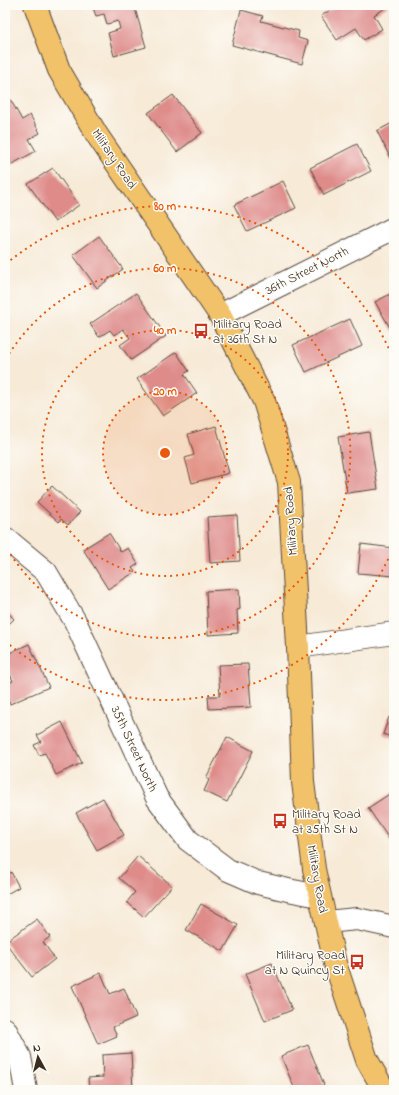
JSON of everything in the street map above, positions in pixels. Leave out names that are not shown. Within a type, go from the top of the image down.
[{"type":"main road","name":"Military Road","points":[[35,5],[59,70],[97,135],[220,315],[264,401],[289,482],[298,647],[303,782],[314,869],[334,963],[367,1060],[384,1090]]},
{"type":"street","name":"36th Street North","points":[[220,315],[394,228]]},
{"type":"street","name":"35th Street North","points":[[5,538],[46,572],[75,621],[157,798],[188,840],[228,870],[258,882],[319,896]]},
{"type":"street","points":[[298,647],[394,633]]},
{"type":"street","points":[[326,922],[357,919],[394,927]]},
{"type":"street","points":[[5,1029],[20,1057],[26,1090]]},
{"type":"building","points":[[92,5],[134,5],[146,47],[114,56],[108,33],[120,29],[118,21],[107,24],[104,14],[96,16]]},
{"type":"building","points":[[338,5],[390,5],[374,15],[382,29],[364,40],[356,28],[337,40],[321,16]]},
{"type":"building","points":[[241,10],[263,16],[261,21],[299,31],[298,38],[308,41],[302,64],[232,45]]},
{"type":"building","points":[[173,95],[202,133],[177,152],[148,113]]},
{"type":"building","points":[[10,99],[22,120],[30,115],[40,133],[29,139],[36,151],[5,168],[5,102]]},
{"type":"building","points":[[394,122],[394,160],[392,161],[377,131]]},
{"type":"building","points":[[357,144],[371,171],[324,195],[310,168]]},
{"type":"building","points":[[53,168],[79,205],[55,222],[28,184]]},
{"type":"building","points":[[283,181],[296,208],[247,231],[234,205]]},
{"type":"building","points":[[99,236],[123,269],[97,288],[73,255]]},
{"type":"building","points":[[394,292],[394,330],[392,331],[375,302]]},
{"type":"building","points":[[136,293],[166,336],[131,360],[120,345],[130,338],[123,329],[114,335],[110,330],[99,337],[90,324]]},
{"type":"building","points":[[350,319],[362,346],[306,372],[293,345]]},
{"type":"building","points":[[176,352],[189,371],[184,374],[197,393],[163,416],[137,379]]},
{"type":"building","points":[[216,426],[229,473],[192,483],[185,458],[194,455],[188,434]]},
{"type":"building","points":[[369,432],[378,489],[347,493],[338,437]]},
{"type":"building","points":[[52,486],[80,512],[68,525],[61,519],[59,522],[37,502]]},
{"type":"building","points":[[237,515],[240,561],[210,563],[207,517]]},
{"type":"building","points":[[109,533],[121,552],[128,548],[138,564],[132,568],[135,572],[108,589],[83,549]]},
{"type":"building","points":[[361,544],[394,548],[394,576],[358,573]]},
{"type":"building","points":[[239,589],[240,609],[237,610],[238,633],[208,635],[206,591]]},
{"type":"building","points":[[5,609],[14,619],[5,628]]},
{"type":"building","points":[[29,644],[49,687],[10,704],[5,692],[5,684],[13,681],[5,663],[5,655]]},
{"type":"building","points":[[248,664],[251,707],[209,709],[208,696],[220,696],[218,665]]},
{"type":"building","points":[[389,717],[394,719],[394,738],[383,734]]},
{"type":"building","points":[[62,722],[82,763],[56,775],[45,753],[39,755],[34,745],[41,742],[37,735]]},
{"type":"building","points":[[227,737],[253,751],[227,802],[204,791],[209,780],[206,778]]},
{"type":"building","points":[[394,791],[394,846],[368,808]]},
{"type":"building","points":[[103,798],[124,835],[97,850],[76,813]]},
{"type":"building","points":[[138,856],[172,886],[144,917],[127,902],[135,892],[119,878]]},
{"type":"building","points":[[11,872],[19,887],[5,895],[5,876]]},
{"type":"building","points":[[201,904],[238,925],[223,951],[186,930]]},
{"type":"building","points":[[37,919],[50,937],[43,942],[55,959],[32,977],[5,942]]},
{"type":"building","points":[[272,963],[292,1010],[265,1021],[245,974]]},
{"type":"building","points":[[101,973],[110,994],[124,988],[136,1017],[113,1027],[117,1036],[98,1044],[72,986]]},
{"type":"building","points":[[308,1045],[324,1085],[311,1090],[295,1090],[281,1056]]},
{"type":"building","points":[[131,1053],[133,1090],[89,1090],[88,1078],[103,1077],[102,1055]]},
{"type":"place","name":"Military Road at 36th St N","points":[[201,331]]},
{"type":"place","name":"Military Road at 35th St N","points":[[280,821]]},
{"type":"place","name":"Military Road at N Quincy St","points":[[357,962]]}]
